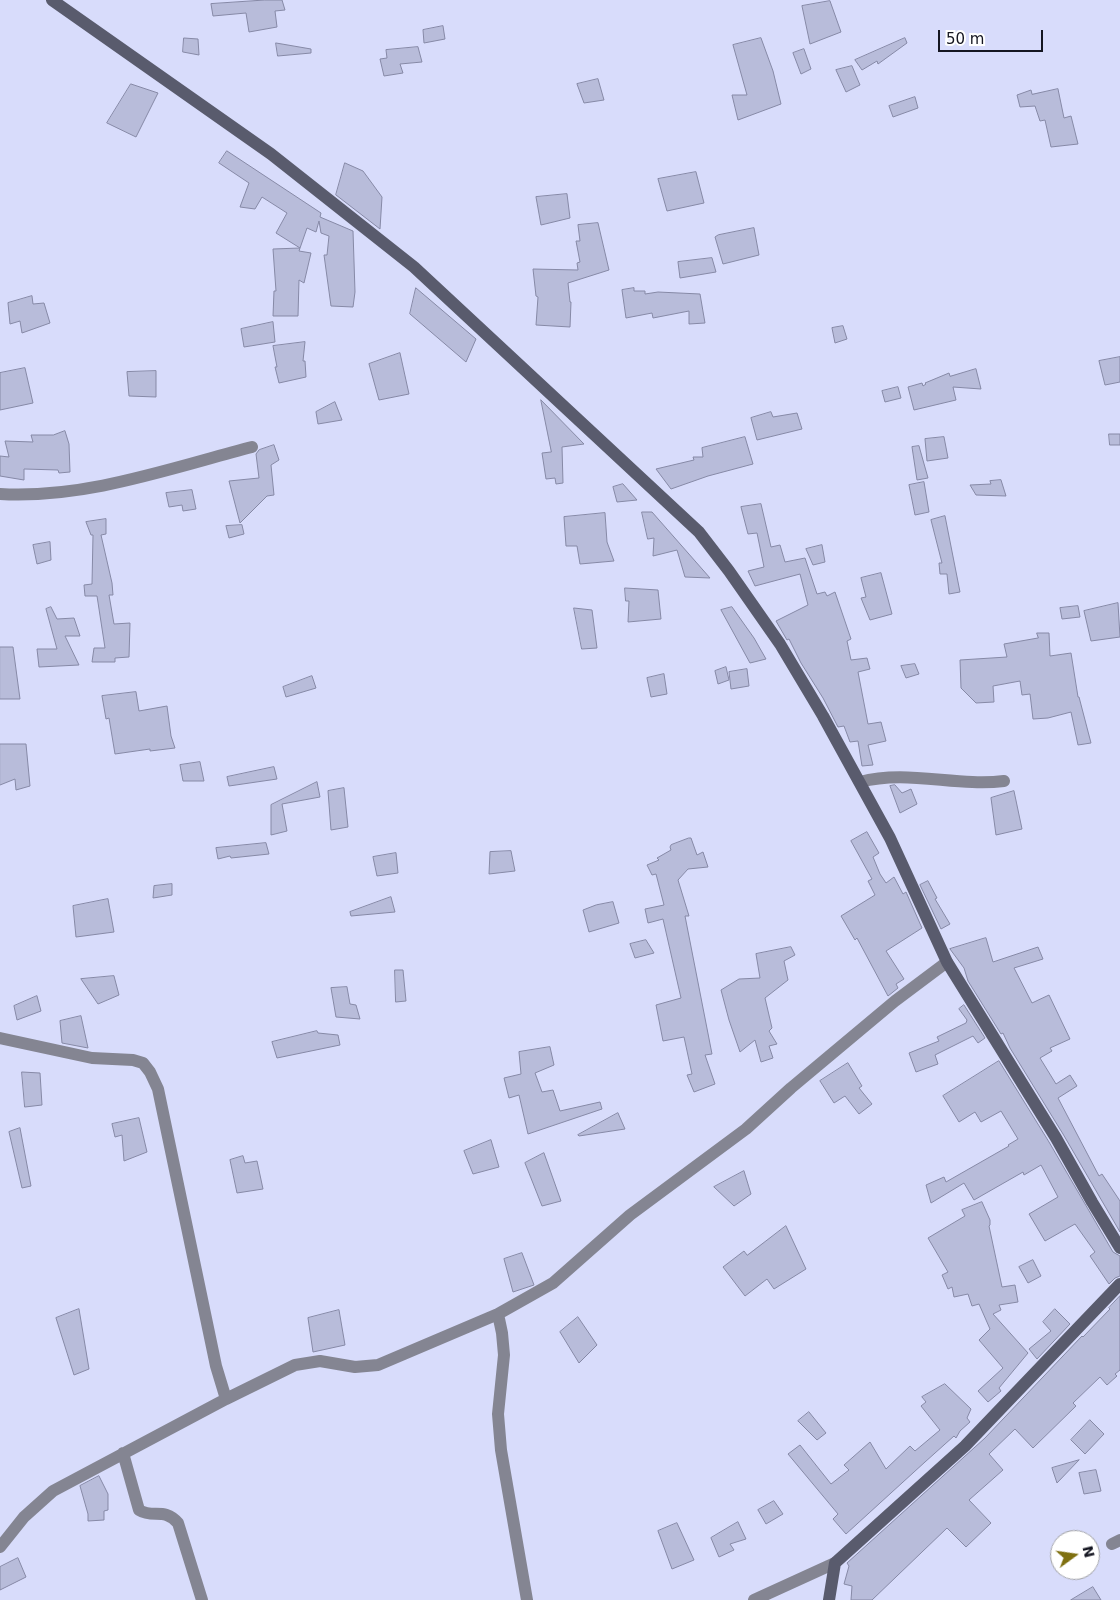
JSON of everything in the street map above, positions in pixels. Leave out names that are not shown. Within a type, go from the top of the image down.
[{"type":"street","points":[[52,0],[271,154],[414,267],[699,532],[780,644],[823,716],[890,838],[947,962],[1056,1138],[1120,1248]]},
{"type":"street","points":[[0,494],[22,495],[76,490],[156,473],[252,447]]},
{"type":"street","points":[[860,782],[892,777],[973,783],[1004,781]]},
{"type":"street","points":[[0,1546],[24,1517],[53,1492],[123,1453],[295,1365],[320,1360],[356,1367],[378,1366],[498,1314],[553,1283],[630,1215],[746,1129],[791,1088],[895,1001],[947,962]]},
{"type":"street","points":[[0,1038],[92,1058],[133,1060],[142,1063],[150,1072],[158,1089],[216,1366],[226,1399]]},
{"type":"street","points":[[754,1600],[835,1563],[966,1446],[1120,1284]]},
{"type":"street","points":[[498,1314],[504,1355],[498,1414],[501,1450],[527,1600]]},
{"type":"street","points":[[123,1453],[139,1510],[143,1512],[167,1513],[178,1522],[202,1600]]},
{"type":"street","points":[[829,1600],[835,1563]]},
{"type":"building","points":[[282,0],[285,10],[275,11],[277,27],[249,32],[246,13],[213,16],[211,4]]},
{"type":"building","points":[[830,1],[841,32],[810,44],[802,6]]},
{"type":"building","points":[[443,26],[445,39],[424,43],[423,30]]},
{"type":"building","points":[[184,38],[198,39],[199,55],[183,52]]},
{"type":"building","points":[[761,38],[773,71],[781,104],[738,120],[732,95],[747,95],[733,45]]},
{"type":"building","points":[[905,38],[907,43],[878,64],[877,61],[862,70],[855,60]]},
{"type":"building","points":[[276,43],[311,49],[311,53],[278,56]]},
{"type":"building","points":[[418,47],[422,62],[400,64],[403,73],[384,76],[380,59],[387,58],[386,50]]},
{"type":"building","points":[[804,49],[811,69],[801,74],[793,53]]},
{"type":"building","points":[[852,66],[860,85],[846,92],[836,70]]},
{"type":"building","points":[[598,79],[604,100],[584,103],[577,84]]},
{"type":"building","points":[[131,84],[158,93],[136,137],[107,123]]},
{"type":"building","points":[[1058,89],[1064,118],[1071,116],[1078,144],[1051,147],[1045,120],[1040,121],[1035,106],[1020,107],[1017,95],[1031,90],[1032,94]]},
{"type":"building","points":[[915,97],[918,108],[893,117],[889,106]]},
{"type":"building","points":[[227,151],[321,213],[320,217],[353,231],[355,292],[353,307],[331,306],[324,255],[327,255],[329,236],[321,233],[319,221],[316,232],[307,228],[299,251],[311,253],[304,283],[299,280],[298,316],[273,316],[274,291],[276,291],[273,249],[300,248],[276,233],[287,213],[262,197],[255,209],[240,207],[249,183],[219,163]]},
{"type":"building","points":[[345,163],[363,171],[382,197],[380,229],[336,195]]},
{"type":"building","points":[[696,172],[704,203],[667,211],[658,179]]},
{"type":"building","points":[[567,194],[570,218],[541,225],[536,197]]},
{"type":"building","points":[[598,223],[609,270],[568,283],[571,302],[570,327],[536,325],[538,297],[536,296],[533,269],[578,270],[577,263],[580,262],[576,241],[580,241],[578,225]]},
{"type":"building","points":[[754,228],[759,255],[723,264],[715,237]]},
{"type":"building","points":[[712,258],[716,272],[680,278],[678,262]]},
{"type":"building","points":[[416,288],[476,339],[466,362],[410,314]]},
{"type":"building","points":[[634,288],[634,291],[645,291],[645,294],[658,292],[700,294],[705,323],[689,324],[689,311],[653,318],[652,313],[626,318],[622,290]]},
{"type":"building","points":[[32,296],[33,304],[44,303],[50,323],[22,333],[20,321],[10,324],[8,303]]},
{"type":"building","points":[[273,322],[275,342],[244,347],[241,329]]},
{"type":"building","points":[[843,326],[847,339],[835,343],[832,328]]},
{"type":"building","points":[[305,342],[303,361],[305,361],[306,377],[279,383],[273,346]]},
{"type":"building","points":[[400,353],[409,394],[379,400],[369,364]]},
{"type":"building","points":[[1120,357],[1120,382],[1105,385],[1099,361]]},
{"type":"building","points":[[25,368],[33,403],[0,410],[0,373]]},
{"type":"building","points":[[976,369],[981,389],[953,387],[956,400],[914,410],[908,387],[922,383],[923,386],[925,383],[949,373],[950,376]]},
{"type":"building","points":[[156,371],[156,397],[129,396],[127,372]]},
{"type":"building","points":[[898,387],[901,398],[885,402],[882,391]]},
{"type":"building","points":[[541,400],[584,444],[562,447],[563,483],[556,484],[555,478],[546,479],[542,453],[551,452]]},
{"type":"building","points":[[335,402],[342,420],[318,424],[316,412]]},
{"type":"building","points":[[771,412],[773,417],[797,413],[802,429],[757,440],[751,418]]},
{"type":"building","points":[[65,431],[69,444],[70,472],[59,473],[58,470],[24,469],[24,480],[0,476],[0,456],[9,457],[5,441],[33,442],[31,435],[53,435]]},
{"type":"building","points":[[1109,434],[1120,434],[1120,445],[1110,445]]},
{"type":"building","points":[[745,437],[753,464],[708,476],[671,489],[656,469],[694,460],[693,457],[703,457],[702,448]]},
{"type":"building","points":[[944,437],[948,458],[927,461],[925,439]]},
{"type":"building","points":[[274,445],[279,460],[271,465],[274,495],[267,496],[240,523],[229,481],[259,478],[256,454],[259,450]]},
{"type":"building","points":[[919,446],[928,478],[917,480],[912,447]]},
{"type":"building","points":[[1001,480],[1006,496],[976,495],[970,485],[991,484],[990,481]]},
{"type":"building","points":[[924,482],[929,512],[915,515],[909,485]]},
{"type":"building","points":[[623,484],[637,500],[617,502],[613,487]]},
{"type":"building","points":[[192,490],[196,509],[183,511],[182,505],[169,507],[166,493]]},
{"type":"building","points":[[761,504],[771,547],[780,545],[785,562],[805,558],[817,594],[825,592],[827,596],[835,592],[851,639],[847,641],[851,660],[867,658],[870,669],[858,672],[868,724],[881,722],[886,741],[868,745],[873,765],[862,766],[858,741],[850,742],[844,726],[838,727],[789,639],[787,640],[776,621],[808,605],[800,574],[755,586],[748,571],[764,567],[757,533],[748,534],[741,507]]},
{"type":"building","points":[[642,512],[652,512],[710,578],[685,577],[677,550],[653,556],[654,538],[648,539]]},
{"type":"building","points":[[605,513],[607,542],[614,561],[580,564],[577,546],[566,546],[564,517]]},
{"type":"building","points":[[945,516],[960,592],[949,594],[947,574],[940,574],[939,563],[942,563],[931,520]]},
{"type":"building","points":[[106,519],[106,534],[101,535],[112,583],[113,595],[109,595],[114,624],[130,623],[129,657],[115,658],[115,662],[92,662],[94,648],[105,648],[97,596],[85,596],[84,585],[92,584],[93,535],[91,535],[86,522]]},
{"type":"building","points":[[242,525],[244,534],[229,538],[226,526]]},
{"type":"building","points":[[50,542],[51,560],[37,564],[33,545]]},
{"type":"building","points":[[822,545],[825,562],[813,565],[806,549]]},
{"type":"building","points":[[881,573],[892,614],[870,620],[861,598],[866,597],[861,578]]},
{"type":"building","points":[[625,588],[658,590],[661,619],[628,622],[629,601],[626,601]]},
{"type":"building","points":[[1118,603],[1120,637],[1091,641],[1084,611]]},
{"type":"building","points":[[1078,606],[1080,617],[1062,619],[1060,608]]},
{"type":"building","points":[[51,607],[57,619],[74,618],[80,636],[65,636],[79,665],[39,667],[37,649],[57,649],[46,609]]},
{"type":"building","points":[[732,607],[766,659],[750,663],[721,610]]},
{"type":"building","points":[[574,608],[592,610],[597,648],[582,649]]},
{"type":"building","points":[[1037,633],[1049,633],[1050,656],[1071,653],[1078,697],[1091,743],[1078,745],[1071,712],[1048,718],[1033,719],[1030,694],[1022,695],[1020,681],[993,686],[994,702],[976,703],[961,688],[960,660],[1007,657],[1004,644],[1038,638]]},
{"type":"building","points":[[0,647],[13,647],[20,699],[0,699]]},
{"type":"building","points":[[915,664],[919,674],[906,678],[901,666]]},
{"type":"building","points":[[726,667],[729,680],[718,684],[715,671]]},
{"type":"building","points":[[747,669],[749,686],[731,689],[729,672]]},
{"type":"building","points":[[664,674],[667,694],[651,697],[647,678]]},
{"type":"building","points":[[312,676],[316,688],[286,697],[283,687]]},
{"type":"building","points":[[136,692],[139,711],[167,706],[171,736],[175,748],[115,754],[109,718],[106,719],[102,696]]},
{"type":"building","points":[[0,744],[26,744],[30,786],[16,790],[15,779],[0,785]]},
{"type":"building","points":[[200,762],[204,781],[183,781],[180,765]]},
{"type":"building","points":[[274,767],[277,779],[229,786],[227,777]]},
{"type":"building","points":[[317,782],[320,797],[282,804],[287,831],[271,835],[271,805]]},
{"type":"building","points":[[895,785],[902,793],[911,789],[917,804],[900,813],[890,786]]},
{"type":"building","points":[[344,788],[348,827],[331,830],[328,791]]},
{"type":"building","points":[[1014,791],[1022,829],[996,835],[991,798]]},
{"type":"building","points":[[867,832],[879,853],[873,857],[880,874],[886,883],[894,877],[903,894],[906,892],[922,928],[886,951],[904,979],[896,984],[898,988],[888,996],[857,938],[855,940],[841,916],[875,895],[868,881],[872,879],[851,841]]},
{"type":"building","points":[[691,838],[697,855],[703,852],[708,867],[688,869],[678,880],[689,916],[685,916],[712,1054],[705,1055],[715,1084],[694,1092],[687,1075],[692,1074],[684,1037],[663,1041],[656,1005],[681,998],[663,919],[648,923],[645,909],[664,905],[656,874],[652,875],[647,865],[659,860],[657,858],[671,850],[671,845]]},
{"type":"building","points":[[266,843],[269,854],[231,858],[230,856],[218,859],[216,848]]},
{"type":"building","points":[[511,851],[515,871],[489,874],[490,852]]},
{"type":"building","points":[[396,853],[398,873],[377,876],[373,857]]},
{"type":"building","points":[[928,881],[937,898],[935,899],[950,924],[941,929],[920,885]]},
{"type":"building","points":[[172,884],[172,895],[153,898],[154,886]]},
{"type":"building","points":[[391,897],[395,912],[351,916],[350,912]]},
{"type":"building","points":[[108,899],[114,932],[76,937],[73,906]]},
{"type":"building","points":[[613,902],[619,923],[589,932],[583,910]]},
{"type":"building","points":[[986,938],[993,962],[1038,947],[1043,959],[1014,968],[1032,1003],[1049,995],[1070,1039],[1050,1048],[1052,1051],[1040,1058],[1056,1084],[1070,1075],[1077,1086],[1058,1098],[1099,1176],[1102,1174],[1120,1201],[1120,1232],[1010,1048],[1003,1033],[1001,1034],[968,981],[964,968],[950,949]]},
{"type":"building","points":[[646,940],[654,953],[635,958],[630,944]]},
{"type":"building","points":[[791,947],[795,955],[784,961],[788,980],[765,998],[772,1028],[769,1031],[777,1044],[769,1046],[773,1058],[761,1062],[755,1040],[740,1052],[721,990],[739,979],[760,978],[756,954]]},
{"type":"building","points":[[395,970],[403,970],[406,1001],[396,1002]]},
{"type":"building","points":[[114,976],[119,995],[98,1004],[81,979]]},
{"type":"building","points":[[347,987],[350,1004],[356,1005],[360,1019],[336,1017],[331,988]]},
{"type":"building","points":[[37,996],[41,1011],[17,1020],[14,1006]]},
{"type":"building","points":[[964,1005],[985,1038],[978,1043],[973,1036],[935,1055],[938,1064],[916,1072],[909,1053],[939,1041],[937,1037],[966,1023],[967,1020],[959,1009]]},
{"type":"building","points":[[81,1016],[88,1048],[62,1043],[60,1021]]},
{"type":"building","points":[[317,1031],[318,1033],[338,1035],[340,1045],[277,1058],[272,1042]]},
{"type":"building","points":[[550,1047],[554,1065],[535,1073],[542,1092],[553,1090],[560,1111],[600,1102],[602,1109],[528,1134],[519,1095],[509,1098],[504,1078],[521,1074],[519,1052]]},
{"type":"building","points":[[999,1061],[1113,1252],[1120,1256],[1120,1276],[1109,1284],[1090,1256],[1095,1252],[1075,1224],[1045,1241],[1029,1214],[1058,1197],[1041,1165],[1024,1175],[1023,1172],[974,1200],[964,1183],[931,1203],[926,1185],[944,1177],[946,1182],[1018,1139],[1001,1111],[981,1122],[975,1112],[959,1122],[943,1096]]},
{"type":"building","points":[[848,1063],[862,1086],[859,1088],[872,1104],[859,1114],[845,1096],[834,1103],[820,1081]]},
{"type":"building","points":[[22,1072],[40,1073],[42,1105],[25,1107]]},
{"type":"building","points":[[618,1113],[625,1129],[578,1135]]},
{"type":"building","points":[[139,1118],[147,1152],[124,1161],[122,1135],[115,1137],[112,1124]]},
{"type":"building","points":[[20,1128],[31,1186],[22,1188],[9,1132]]},
{"type":"building","points":[[491,1140],[499,1167],[473,1174],[464,1151]]},
{"type":"building","points":[[544,1153],[561,1201],[542,1206],[525,1163]]},
{"type":"building","points":[[243,1156],[245,1163],[257,1161],[263,1189],[237,1193],[230,1160]]},
{"type":"building","points":[[744,1171],[751,1194],[734,1206],[714,1187]]},
{"type":"building","points":[[982,1202],[990,1220],[989,1226],[1002,1287],[1015,1285],[1018,1302],[999,1305],[1001,1310],[993,1314],[1028,1353],[999,1388],[1001,1391],[988,1402],[978,1391],[1003,1368],[979,1340],[990,1329],[979,1304],[972,1306],[968,1294],[954,1297],[952,1287],[948,1289],[942,1275],[948,1272],[928,1238],[965,1216],[962,1210]]},
{"type":"building","points":[[786,1226],[806,1269],[774,1289],[767,1279],[745,1296],[723,1267],[744,1251],[747,1255]]},
{"type":"building","points":[[522,1253],[534,1285],[513,1292],[504,1259]]},
{"type":"building","points":[[1033,1260],[1041,1276],[1028,1283],[1019,1267]]},
{"type":"building","points":[[1120,1296],[1120,1370],[1115,1374],[1117,1376],[1107,1385],[1100,1377],[1073,1403],[1076,1406],[1033,1448],[1015,1429],[989,1454],[1003,1470],[969,1500],[991,1523],[966,1547],[947,1528],[872,1600],[851,1600],[852,1586],[844,1584],[849,1566],[847,1563],[985,1438],[1110,1309]]},
{"type":"building","points":[[79,1309],[89,1369],[74,1375],[56,1318]]},
{"type":"building","points":[[1055,1309],[1070,1324],[1037,1359],[1029,1349],[1051,1331],[1043,1322]]},
{"type":"building","points":[[339,1310],[345,1345],[313,1352],[308,1318]]},
{"type":"building","points":[[578,1317],[597,1345],[579,1363],[560,1332]]},
{"type":"building","points":[[945,1384],[971,1409],[967,1418],[970,1422],[960,1431],[956,1438],[954,1436],[846,1534],[833,1519],[838,1514],[788,1454],[800,1445],[831,1484],[849,1470],[844,1465],[870,1442],[886,1469],[910,1446],[915,1451],[940,1430],[921,1406],[926,1402],[922,1397]]},
{"type":"building","points":[[809,1412],[826,1433],[817,1440],[798,1421]]},
{"type":"building","points":[[1090,1420],[1104,1434],[1085,1454],[1071,1440]]},
{"type":"building","points":[[1079,1460],[1057,1483],[1052,1468]]},
{"type":"building","points":[[1096,1470],[1101,1491],[1084,1494],[1079,1473]]},
{"type":"building","points":[[99,1476],[108,1494],[108,1510],[104,1511],[104,1520],[88,1521],[88,1514],[80,1486]]},
{"type":"building","points":[[774,1501],[783,1514],[766,1524],[758,1510]]},
{"type":"building","points":[[738,1522],[746,1539],[730,1544],[734,1550],[719,1557],[711,1538]]},
{"type":"building","points":[[677,1523],[694,1560],[672,1569],[658,1531]]},
{"type":"building","points":[[18,1558],[26,1577],[0,1590],[0,1567]]},
{"type":"building","points":[[1093,1587],[1101,1600],[1071,1600]]}]
